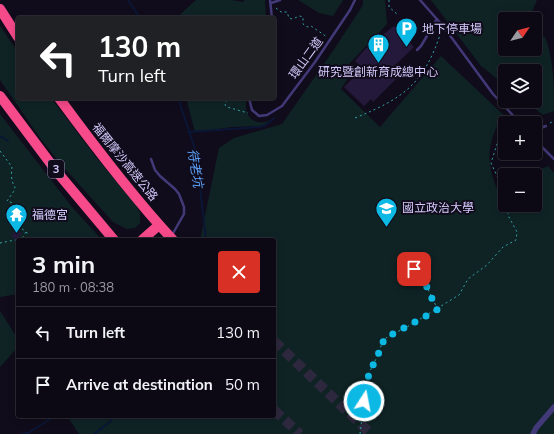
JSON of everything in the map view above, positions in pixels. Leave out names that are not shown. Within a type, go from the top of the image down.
[{"type":"highway","points":[[0,10],[16,34]]},
{"type":"highway","name":"3","points":[[0,96],[57,172],[112,238]]},
{"type":"highway","name":"福爾摩沙高速公路","points":[[60,100],[101,155],[171,238]]},
{"type":"highway","points":[[147,238],[159,225]]},
{"type":"street","points":[[533,434],[536,428],[554,407]]},
{"type":"lane","points":[[272,16],[271,2],[280,0]]},
{"type":"lane","name":"環山二道","points":[[259,116],[267,115],[282,106],[330,40],[355,0]]},
{"type":"lane","points":[[420,0],[443,26],[493,94],[513,116]]},
{"type":"lane","points":[[417,50],[437,19]]},
{"type":"lane","points":[[250,100],[252,110],[259,116]]},
{"type":"lane","points":[[542,127],[546,126]]},
{"type":"lane","points":[[542,147],[554,159]]},
{"type":"lane","points":[[151,159],[155,170],[179,194],[184,207],[184,214],[172,238]]},
{"type":"path","points":[[389,0],[389,7],[397,14]]},
{"type":"path","points":[[271,2],[281,12],[287,12],[292,19],[300,16],[303,17],[303,24],[307,27],[311,26],[330,40]]},
{"type":"path","points":[[355,118],[389,104],[415,82],[433,54],[443,26]]},
{"type":"path","points":[[228,100],[226,101],[227,107],[259,116]]},
{"type":"path","points":[[498,141],[491,164],[498,178]]},
{"type":"path","points":[[0,152],[12,166],[11,172],[15,187],[7,201],[13,204],[9,210],[14,213],[10,220],[30,235]]},
{"type":"path","points":[[360,434],[369,373],[382,343],[387,337],[437,310],[459,295],[468,279],[487,265],[503,247],[516,240],[517,232],[507,212]]},
{"type":"path","points":[[22,238],[26,232]]},
{"type":"path","points":[[0,243],[16,240]]},
{"type":"path","points":[[414,269],[426,285],[437,310]]},
{"type":"green space","points":[[196,0],[231,0],[243,2],[245,0],[265,0],[266,16],[178,16]]},
{"type":"green space","points":[[298,0],[343,0],[333,16],[319,13]]},
{"type":"green space","name":"國立政治大學","points":[[363,0],[385,0],[387,24],[349,64],[354,69],[341,89],[380,127],[441,56],[505,116],[498,116],[498,126],[490,148],[491,168],[498,190],[498,212],[542,212],[542,168],[548,166],[554,173],[554,434],[79,434],[68,418],[276,418],[276,238],[200,238],[219,148],[234,138],[282,124],[363,5]]},
{"type":"green space","points":[[431,0],[537,0],[532,12],[498,12],[498,56],[542,56],[542,36],[545,37],[552,64],[554,111],[543,115],[534,108],[542,108],[542,64],[498,64],[498,79],[481,66]]},
{"type":"green space","points":[[0,26],[16,49],[16,100],[53,100],[95,156],[137,207],[140,213],[140,223],[135,228],[127,229],[113,222],[59,162],[40,138],[0,80]]},
{"type":"green space","points":[[187,100],[247,100],[246,110],[251,118],[259,122],[271,120],[264,125],[259,126],[232,127],[195,132]]},
{"type":"green space","points":[[0,114],[71,206],[100,238],[16,238],[16,294],[0,297]]},
{"type":"green space","points":[[0,311],[16,336],[16,349],[0,367]]},
{"type":"building","name":"研究暨創新育成總中心","points":[[394,26],[414,47],[389,71],[396,79],[373,102],[371,99],[364,106],[344,87],[363,68],[355,61],[366,48]]},
{"type":"building","points":[[16,229],[22,233],[16,238],[16,240],[11,236]]},
{"type":"waterway","name":"待老坑","points":[[128,0],[139,16]]},
{"type":"waterway","name":"待老坑","points":[[179,100],[196,152],[206,238]]},
{"type":"waterway","points":[[189,132],[259,127],[266,125],[274,118]]},
{"type":"waterway","points":[[0,136],[8,141]]},
{"type":"waterway","points":[[22,434],[28,433],[52,418]]},
{"type":"waterway","name":"待老坑","points":[[94,434],[111,421],[110,418]]},
{"type":"tunnel","points":[[276,343],[371,434]]},
{"type":"tunnel","points":[[276,412],[300,434]]},
{"type":"place","name":"地下停車場","points":[[407,48]]},
{"type":"place","name":"研究暨創新育成總中心","points":[[378,64]]},
{"type":"place","name":"國立政治大學","points":[[386,228]]},
{"type":"place","name":"福德宮","points":[[17,234]]},
{"type":"route","points":[[364,401],[369,373],[382,343],[387,337],[437,310],[426,285],[414,269]]}]
